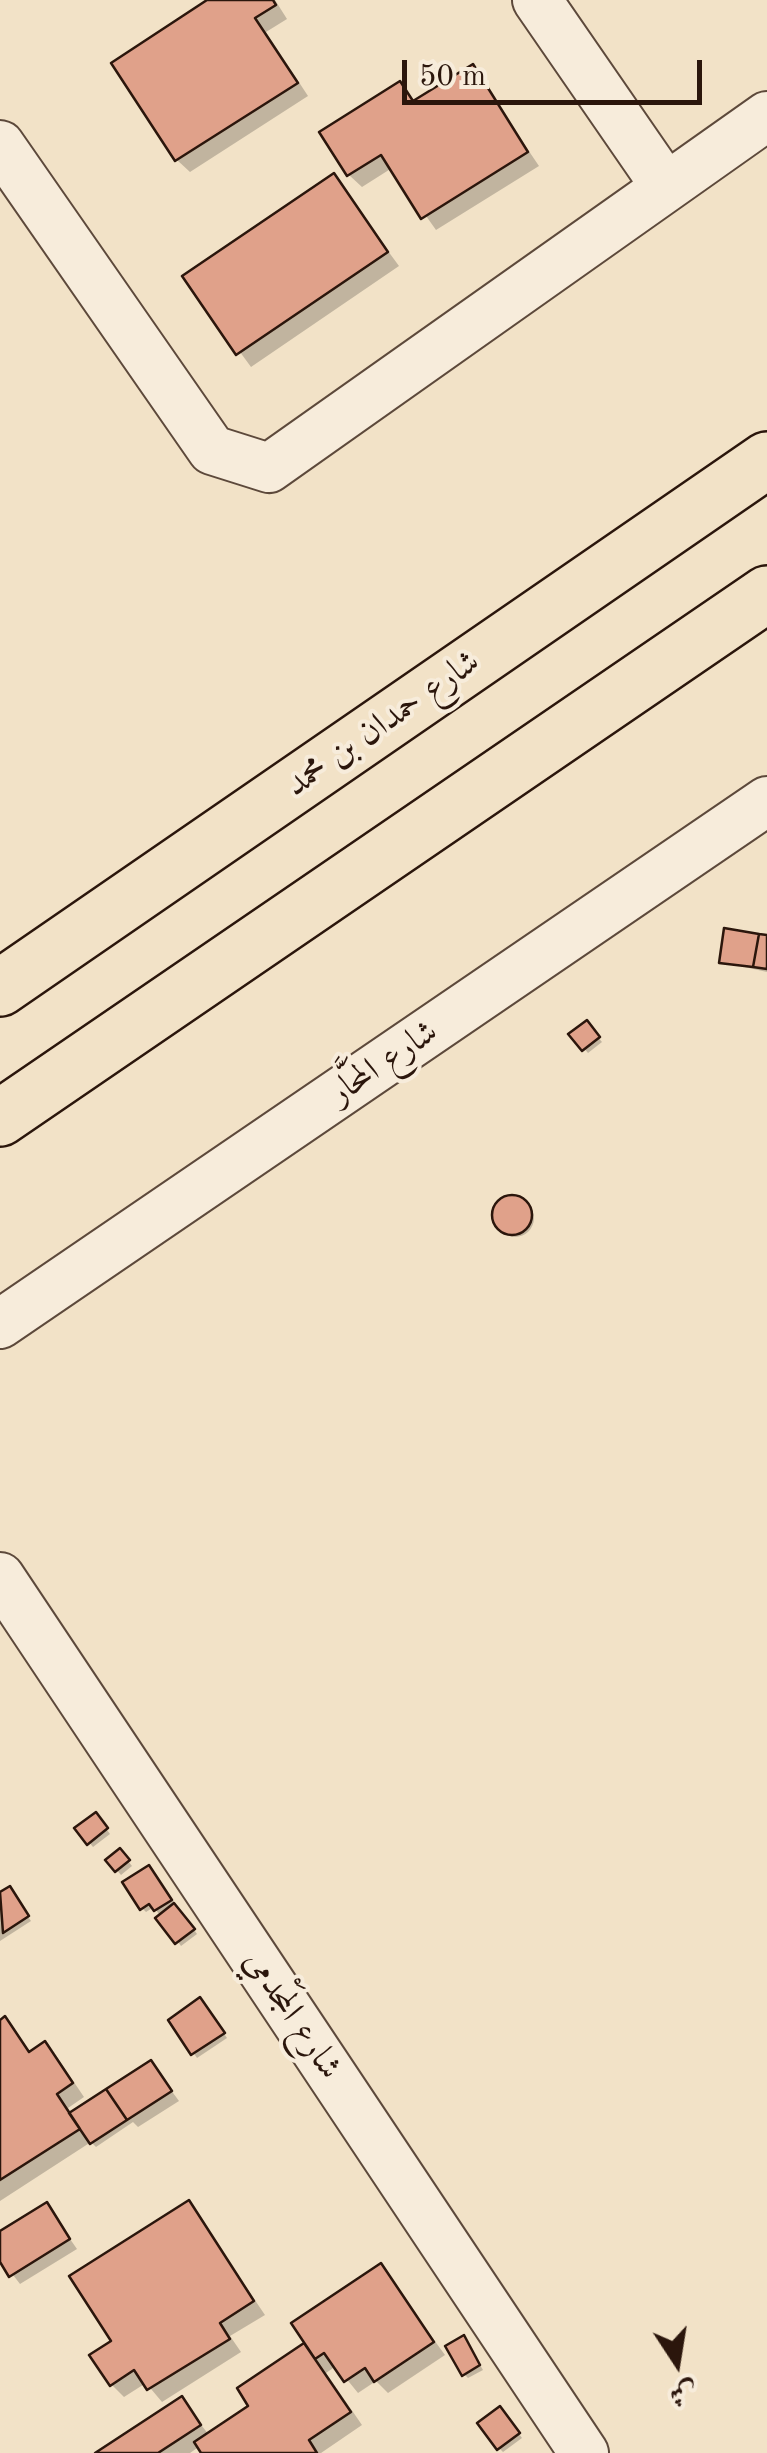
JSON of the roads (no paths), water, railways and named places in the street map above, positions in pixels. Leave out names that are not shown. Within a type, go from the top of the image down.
[{"type":"main road","name":"شارع حمدان بن محمد","points":[[0,988],[762,460]]},
{"type":"main road","points":[[0,1118],[767,594]]},
{"type":"street","points":[[537,0],[666,187]]},
{"type":"street","points":[[0,145],[212,450],[269,468],[767,116]]},
{"type":"street","name":"شارع المَحَّار","points":[[0,1324],[763,812]]},
{"type":"street","name":"شارع المَجْدمي","points":[[0,1577],[584,2453]]}]
